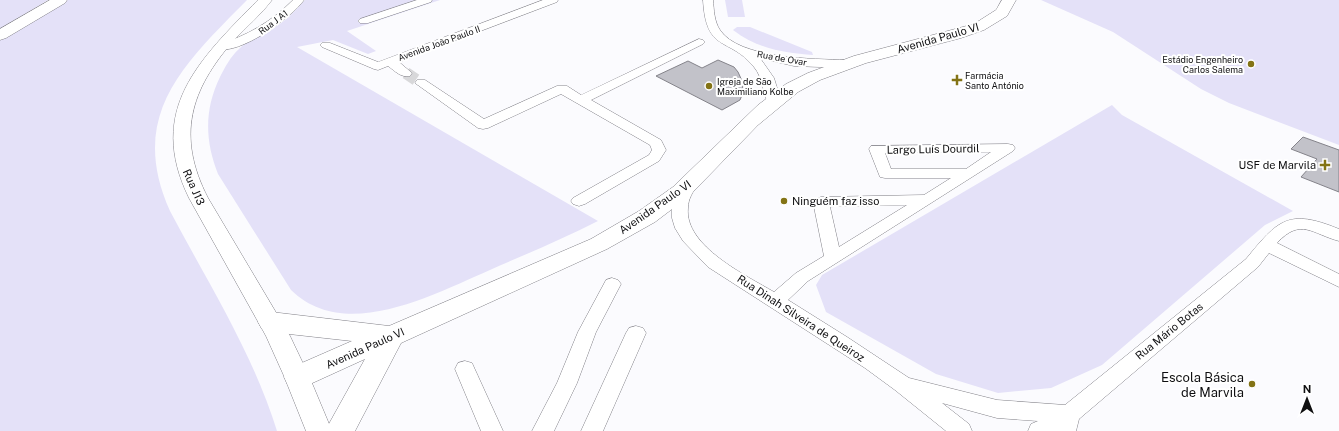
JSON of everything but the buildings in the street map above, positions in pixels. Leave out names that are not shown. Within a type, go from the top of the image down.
[{"type":"main road","points":[[0,35],[60,0]]},
{"type":"main road","name":"Avenida Paulo VI","points":[[298,377],[599,244],[645,217],[689,185],[774,101],[804,81],[846,64],[979,27],[997,16],[1006,8],[1009,0]]},
{"type":"main road","points":[[271,322],[391,336],[340,431]]},
{"type":"street","name":"Rua J13","points":[[265,0],[221,47],[201,73],[188,102],[182,134],[185,166],[199,201],[271,322],[298,377],[319,431]]},
{"type":"street","name":"Rua J A1","points":[[221,47],[254,36],[273,24],[299,0]]},
{"type":"street","points":[[364,21],[427,0]]},
{"type":"street","name":"Avenida João Paulo II","points":[[326,45],[378,66],[553,0]]},
{"type":"street","name":"Rua de Ovar","points":[[708,0],[710,21],[718,35],[758,63],[766,73],[772,87],[774,101]]},
{"type":"street","points":[[581,100],[699,42]]},
{"type":"street","name":"Rua de Ovar","points":[[742,51],[794,62],[846,64]]},
{"type":"street","points":[[390,61],[406,73]]},
{"type":"street","points":[[421,83],[483,125],[562,89],[656,143],[659,150],[654,158],[579,201]]},
{"type":"street","name":"Largo Luís Dourdil","points":[[775,302],[802,277],[927,200],[970,173],[1008,148],[876,149],[885,174],[970,173]]},
{"type":"street","name":"Rua Dinah Silveira de Queiroz","points":[[689,185],[681,199],[679,214],[682,227],[690,239],[714,263],[902,384],[961,431]]},
{"type":"street","points":[[833,258],[821,202],[927,200]]},
{"type":"street","name":"Rua Mário Botas","points":[[1039,431],[1067,422],[1252,263],[1266,245],[1284,228],[1291,225],[1314,227],[1339,236]]},
{"type":"street","points":[[1266,245],[1339,281]]},
{"type":"street","points":[[543,431],[566,383],[587,332],[612,284]]},
{"type":"street","points":[[592,431],[636,333]]},
{"type":"street","points":[[465,369],[492,431]]},
{"type":"street","points":[[902,384],[997,409],[1067,422]]},
{"type":"shaded area","points":[[0,0],[48,0],[0,29]]},
{"type":"shaded area","points":[[68,0],[247,0],[202,46],[184,70],[169,94],[159,119],[155,147],[158,177],[170,211],[243,346],[256,374],[277,431],[0,431],[0,40]]},
{"type":"shaded area","points":[[305,0],[440,0],[347,31],[376,51],[368,54],[333,40],[297,47],[598,221],[443,291],[390,309],[363,313],[337,313],[313,305],[291,290],[218,174],[211,150],[208,126],[211,101],[215,89],[224,69],[233,55],[243,45],[284,21]]},
{"type":"shaded area","points":[[725,0],[742,0],[745,17],[728,17]]},
{"type":"shaded area","name":"Estádio Engenheiro Carlos Salema","points":[[1041,0],[1339,0],[1339,145],[1229,103],[1201,89],[1113,32]]},
{"type":"shaded area","points":[[737,27],[750,27],[812,52],[813,55],[791,53],[761,45],[733,30]]},
{"type":"shaded area","points":[[1112,105],[1122,115],[1293,211],[1265,225],[1102,365],[1051,388],[998,393],[936,374],[826,312],[816,285],[822,275]]},
{"type":"tunnel","points":[[406,73],[421,83]]},
{"type":"place","name":"Estádio Engenheiro Carlos Salema","points":[[1251,64]]},
{"type":"place","name":"Farmácia Santo António","points":[[957,80]]},
{"type":"place","name":"Igreja de São Maximiliano Kolbe","points":[[709,86]]},
{"type":"place","name":"USF de Marvila","points":[[1325,165]]},
{"type":"place","name":"Ninguém faz isso","points":[[784,201]]},
{"type":"place","name":"Escola Básica de Marvila","points":[[1252,384]]}]
